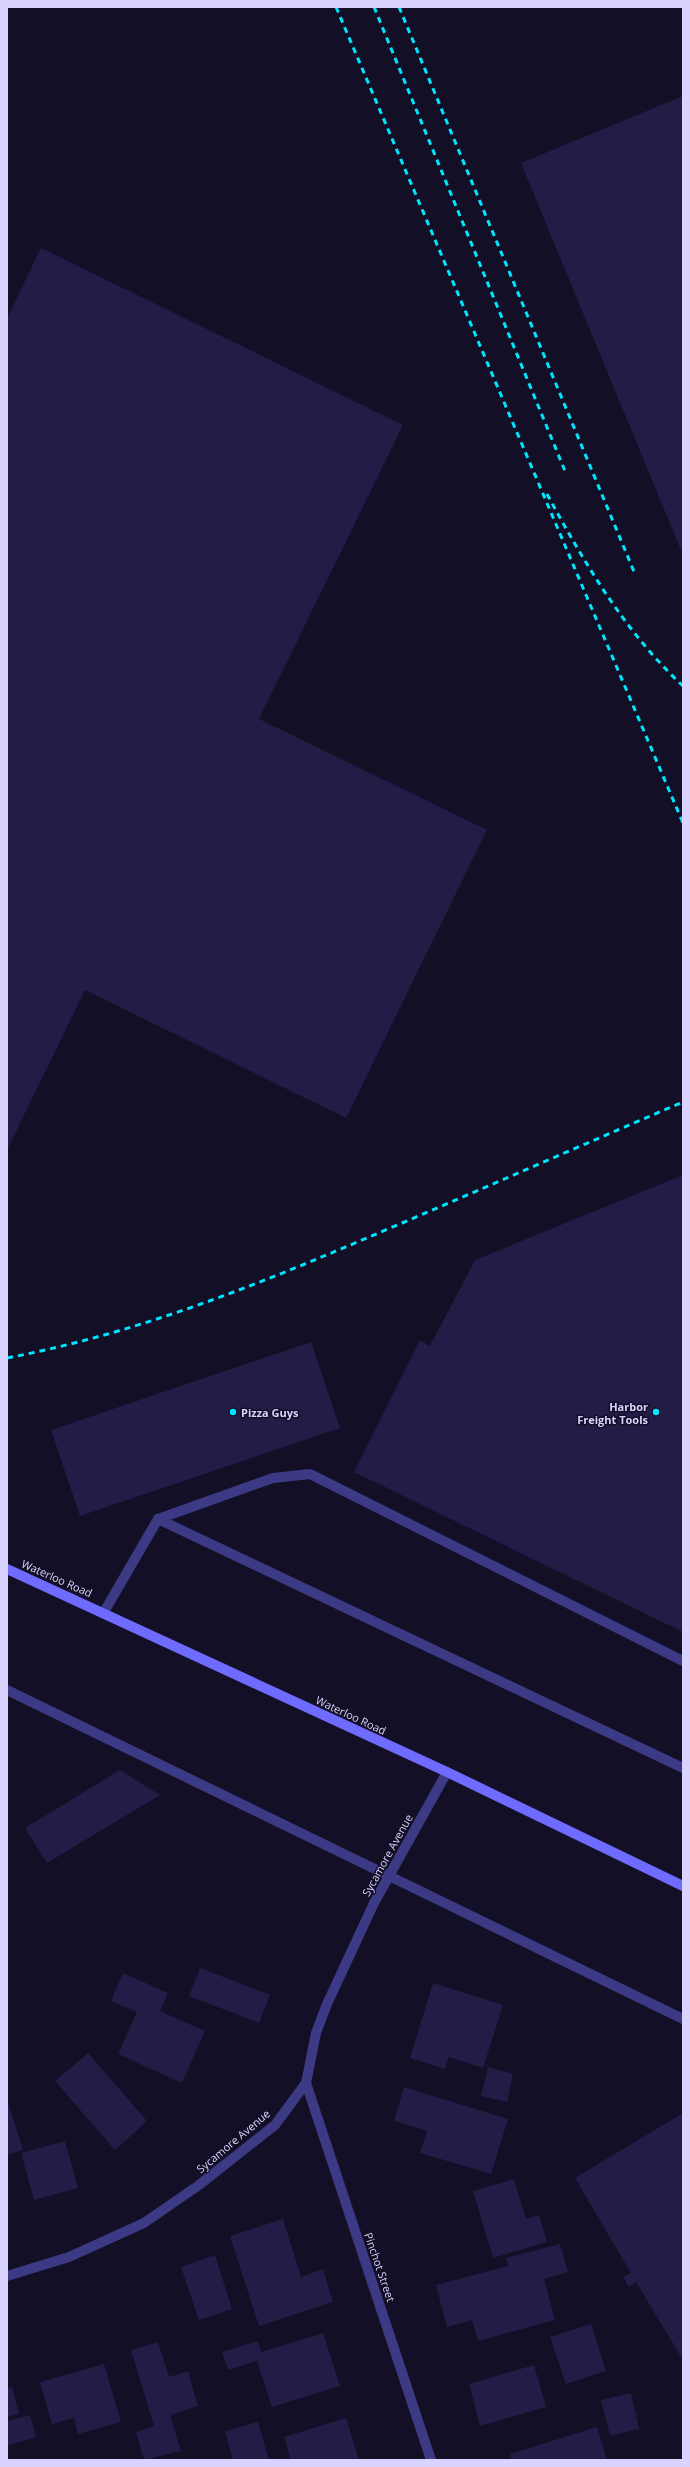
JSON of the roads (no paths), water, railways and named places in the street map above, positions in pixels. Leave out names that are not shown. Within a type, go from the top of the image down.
[{"type":"main road","name":"Waterloo Road","points":[[7,1569],[104,1612],[447,1772],[683,1886]]},
{"type":"street","points":[[104,1612],[158,1519],[273,1478],[310,1474],[683,1661]]},
{"type":"street","points":[[158,1519],[683,1768]]},
{"type":"street","points":[[7,1690],[683,2019]]},
{"type":"street","name":"Sycamore Avenue","points":[[7,2276],[69,2257],[144,2223],[200,2185],[274,2124],[306,2083],[316,2033],[327,2004],[389,1876],[447,1772]]},
{"type":"street","name":"Pinchot Street","points":[[306,2083],[431,2460]]},
{"type":"railway","points":[[336,7],[683,823]]},
{"type":"railway","points":[[374,7],[565,471]]},
{"type":"railway","points":[[399,7],[635,574]]},
{"type":"railway","points":[[547,494],[591,571],[624,620],[662,665],[683,686]]},
{"type":"railway","points":[[7,1358],[59,1347],[110,1333],[159,1318],[257,1283],[353,1244],[683,1102]]},
{"type":"place","name":"Pizza Guys","points":[[233,1412]]},
{"type":"place","name":"Harbor Freight Tools","points":[[656,1412]]}]
